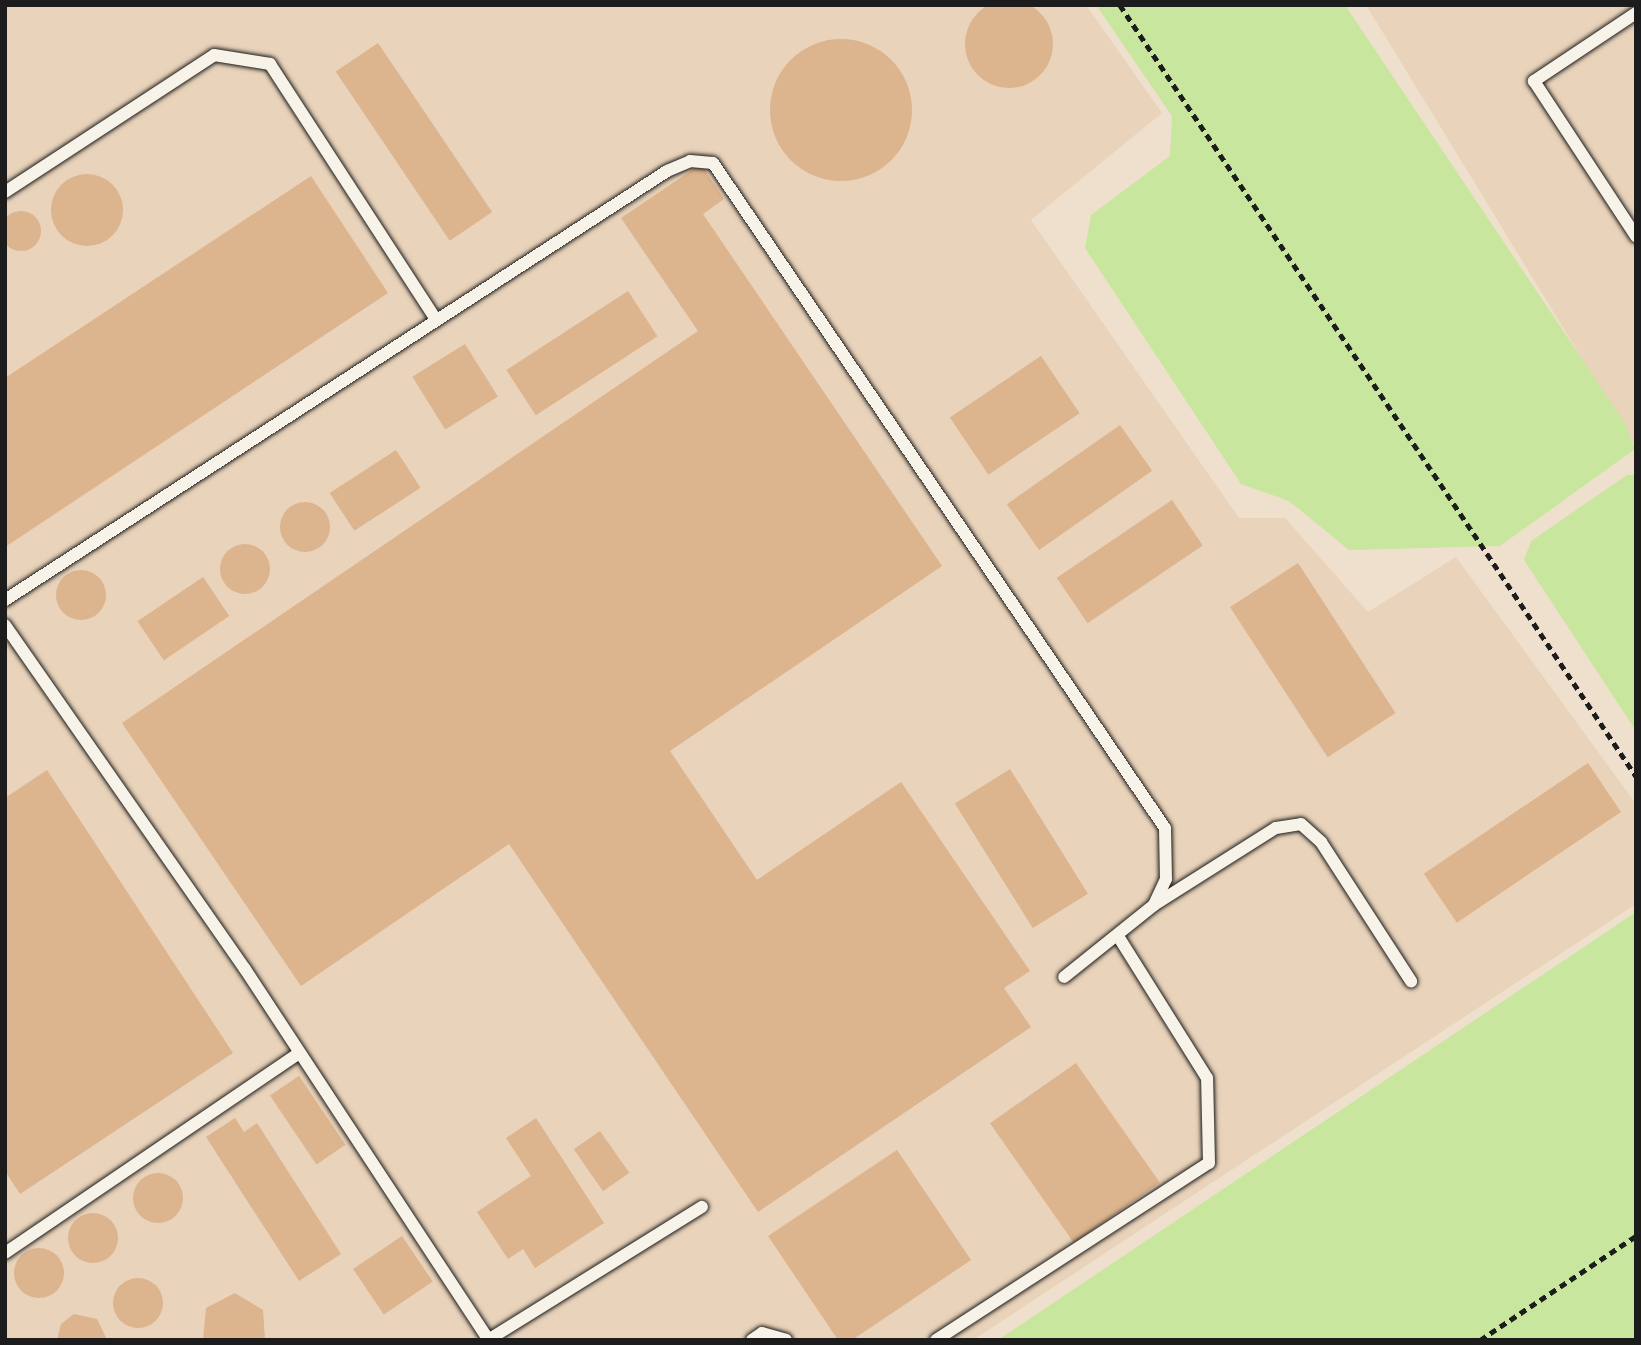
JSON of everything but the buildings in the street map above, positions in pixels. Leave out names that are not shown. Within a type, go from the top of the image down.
[{"type":"lane","points":[[1636,13],[1534,81],[1636,236]]},
{"type":"lane","points":[[5,192],[214,55],[270,64],[436,320]]},
{"type":"lane","points":[[5,600],[667,171],[690,161],[713,163],[1165,828],[1166,879],[1154,905]]},
{"type":"lane","points":[[5,625],[299,1053],[489,1340],[702,1207]]},
{"type":"lane","points":[[1064,977],[1154,905],[1276,828],[1301,824],[1321,842],[1411,981]]},
{"type":"lane","points":[[936,1340],[1209,1163],[1207,1078],[1118,936]]},
{"type":"lane","points":[[5,1253],[299,1053]]},
{"type":"lane","points":[[752,1340],[762,1333],[786,1340]]},
{"type":"path","points":[[1120,5],[1636,776]]},
{"type":"path","points":[[1480,1340],[1636,1236]]},
{"type":"shaded area","points":[[5,5],[1086,5],[1162,113],[1031,220],[1239,518],[1285,518],[1368,612],[1456,557],[1636,804],[1636,904],[973,1340],[5,1340]]},
{"type":"shaded area","points":[[1366,5],[1636,5],[1636,447]]},
{"type":"green space","points":[[1096,5],[1345,5],[1625,423],[1635,449],[1500,546],[1349,550],[1289,501],[1241,484],[1085,248],[1091,215],[1170,156],[1172,116]]},
{"type":"green space","points":[[1627,475],[1636,475],[1636,731],[1524,560],[1531,541]]},
{"type":"green space","points":[[1636,912],[1636,1340],[998,1340]]}]
